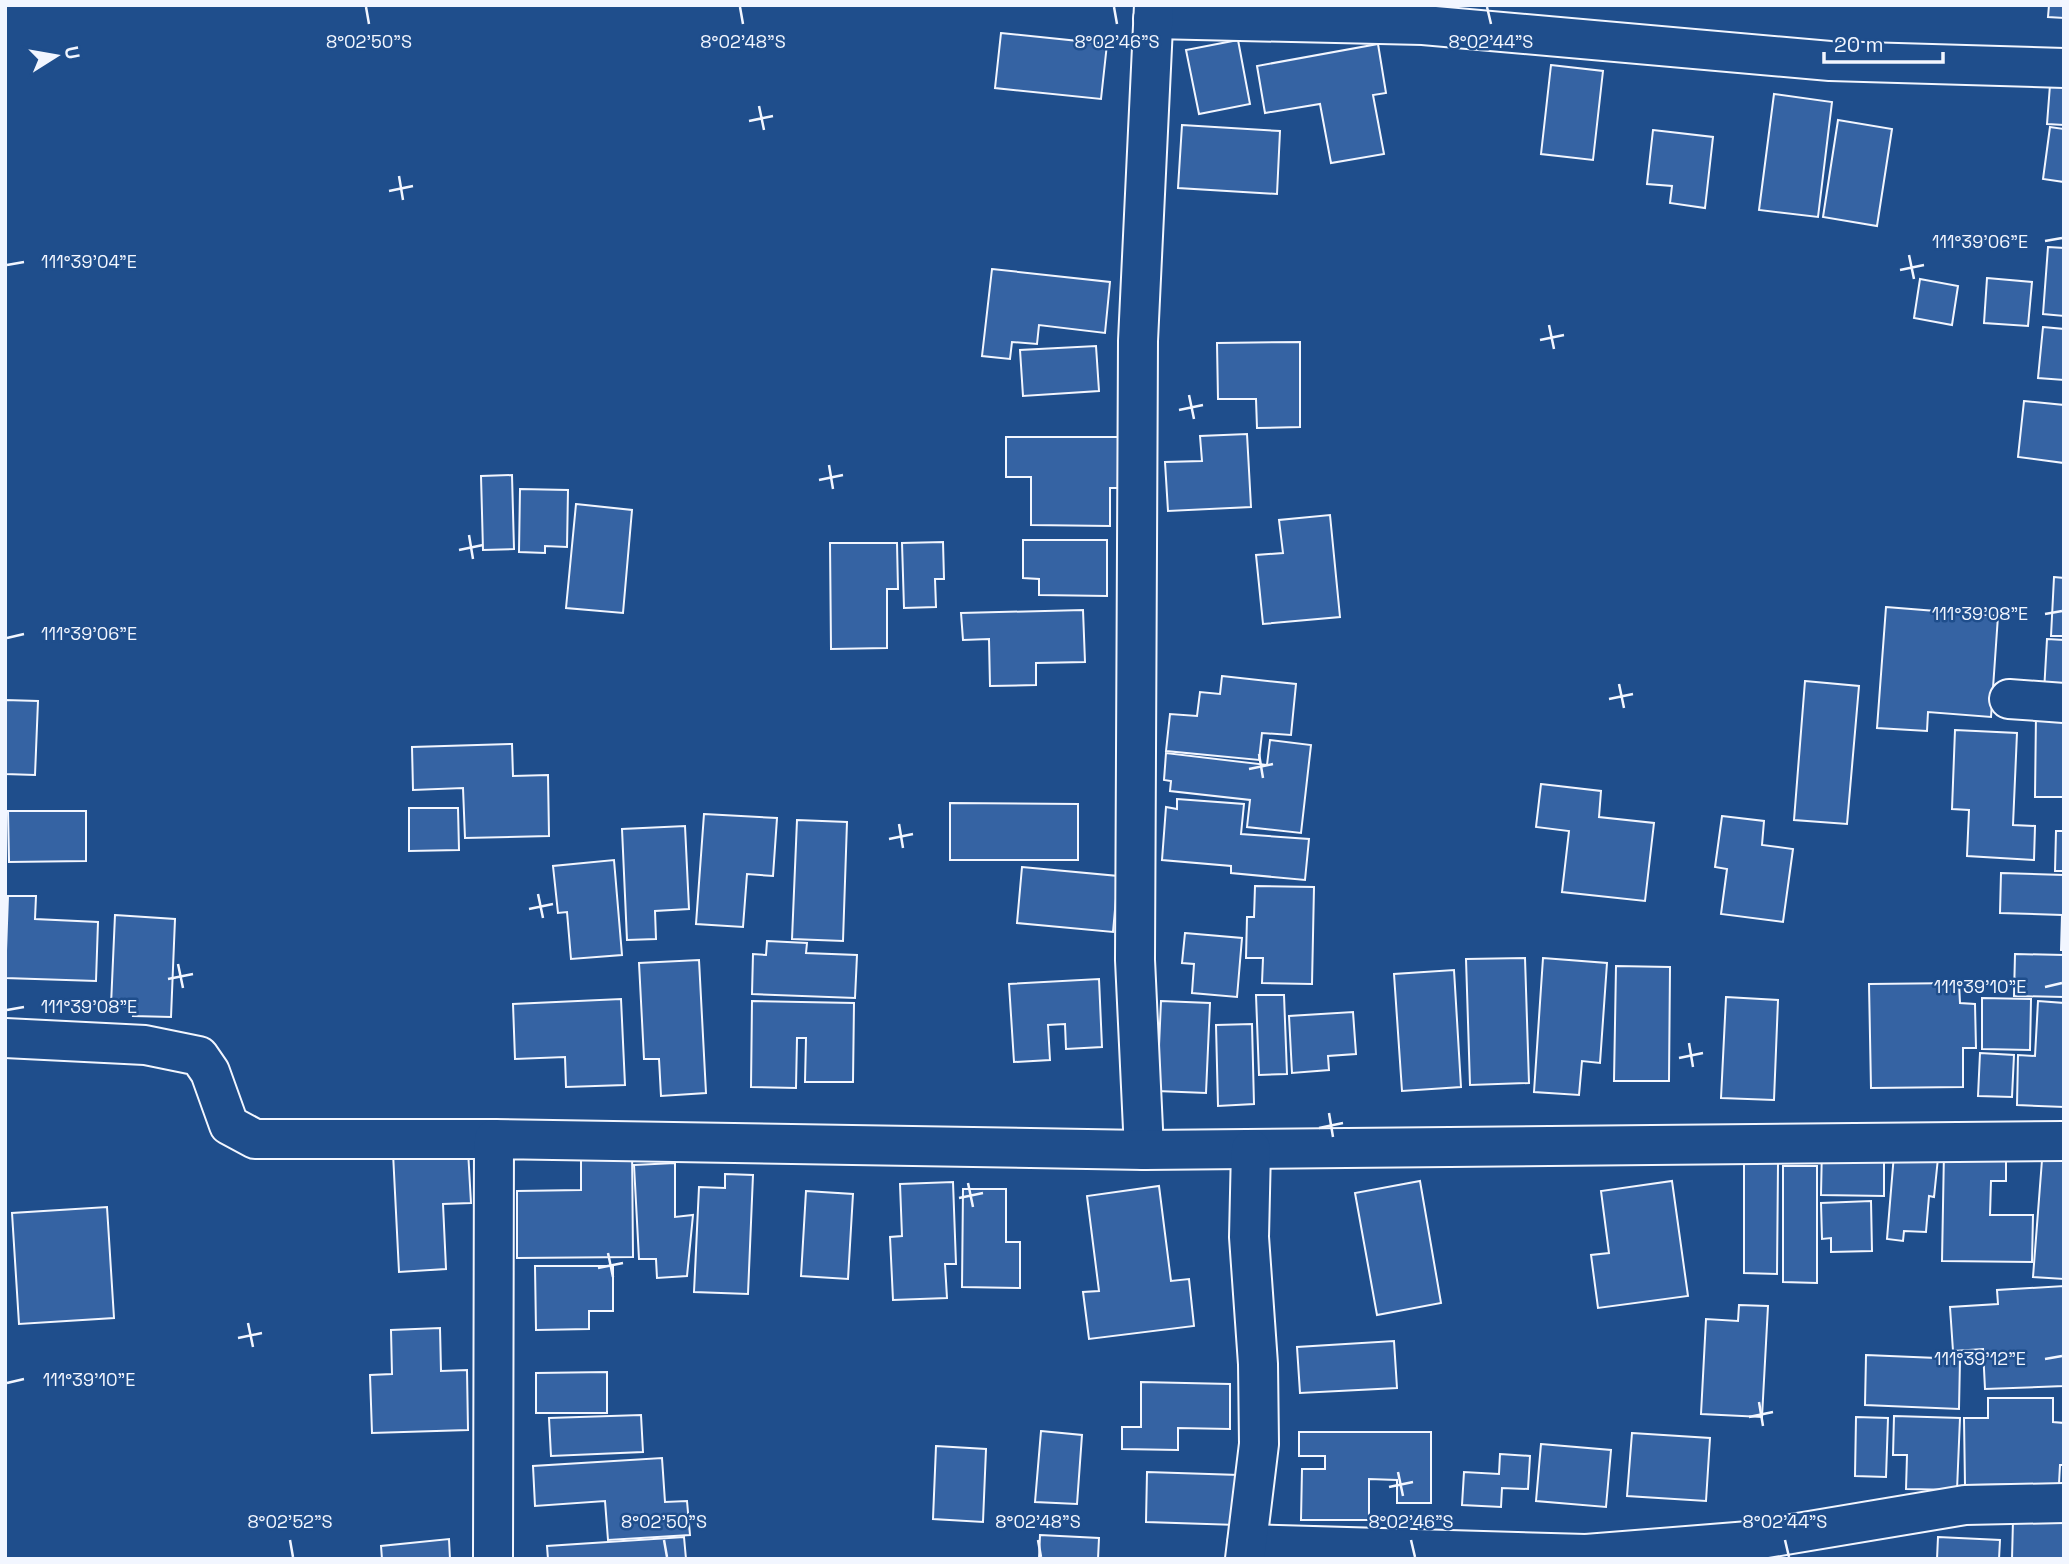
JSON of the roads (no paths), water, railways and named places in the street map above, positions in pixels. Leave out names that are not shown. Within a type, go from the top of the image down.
[{"type":"street","points":[[1144,1150],[1135,960],[1138,341],[1153,12],[1423,25],[1830,61],[2064,68]]},
{"type":"street","points":[[2009,699],[2064,703]]},
{"type":"street","points":[[5,1038],[145,1045],[199,1056],[210,1072],[229,1125],[255,1139],[494,1139],[1144,1150],[2064,1141]]},
{"type":"street","points":[[493,1559],[494,1139]]},
{"type":"street","points":[[1251,1149],[1249,1237],[1258,1364],[1259,1444],[1246,1551],[1586,1553],[1749,1541],[1965,1505],[2064,1503]]}]
